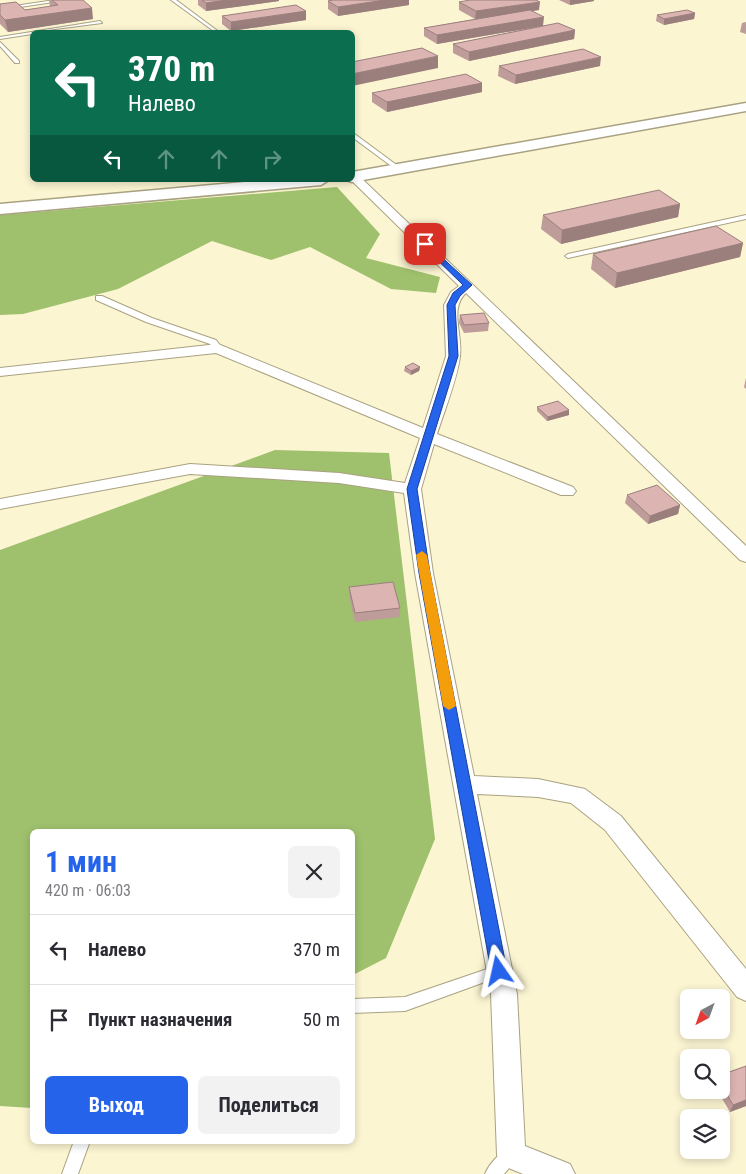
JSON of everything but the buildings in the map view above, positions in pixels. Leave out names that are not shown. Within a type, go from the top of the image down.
[{"type":"street","points":[[355,177],[746,107]]},
{"type":"street","points":[[355,179],[468,285],[746,556]]},
{"type":"street","points":[[0,209],[299,182]]},
{"type":"street","points":[[468,285],[456,295],[451,305],[453,356],[412,489],[424,573],[504,994],[511,1155],[560,1174]]},
{"type":"street","points":[[0,372],[218,348],[567,491]]},
{"type":"street","points":[[0,504],[190,469],[339,478],[412,489]]},
{"type":"street","points":[[464,784],[538,788],[577,794],[613,822],[746,989]]},
{"type":"lane","points":[[0,10],[65,0]]},
{"type":"lane","points":[[173,0],[214,30]]},
{"type":"lane","points":[[52,30],[100,22]]},
{"type":"lane","points":[[0,38],[30,34]]},
{"type":"lane","points":[[0,43],[17,62]]},
{"type":"lane","points":[[355,136],[400,170]]},
{"type":"lane","points":[[568,256],[746,216]]},
{"type":"lane","points":[[98,298],[149,320],[212,342],[218,348]]},
{"type":"lane","points":[[355,1006],[405,1004],[499,971]]},
{"type":"lane","points":[[70,1174],[81,1144]]},
{"type":"lane","points":[[493,1174],[511,1155]]},
{"type":"green space","points":[[337,187],[380,234],[366,258],[440,277],[436,293],[391,289],[310,247],[271,260],[212,241],[118,289],[23,314],[0,315],[0,215]]},
{"type":"green space","points":[[275,450],[389,453],[435,839],[386,958],[355,974],[355,829],[30,829],[30,1108],[0,1106],[0,550]]},
{"type":"slow traffic","points":[[422,555],[449,706]]},
{"type":"route","points":[[425,244],[468,285],[456,295],[451,305],[453,356],[412,489],[424,573],[499,971]]}]
